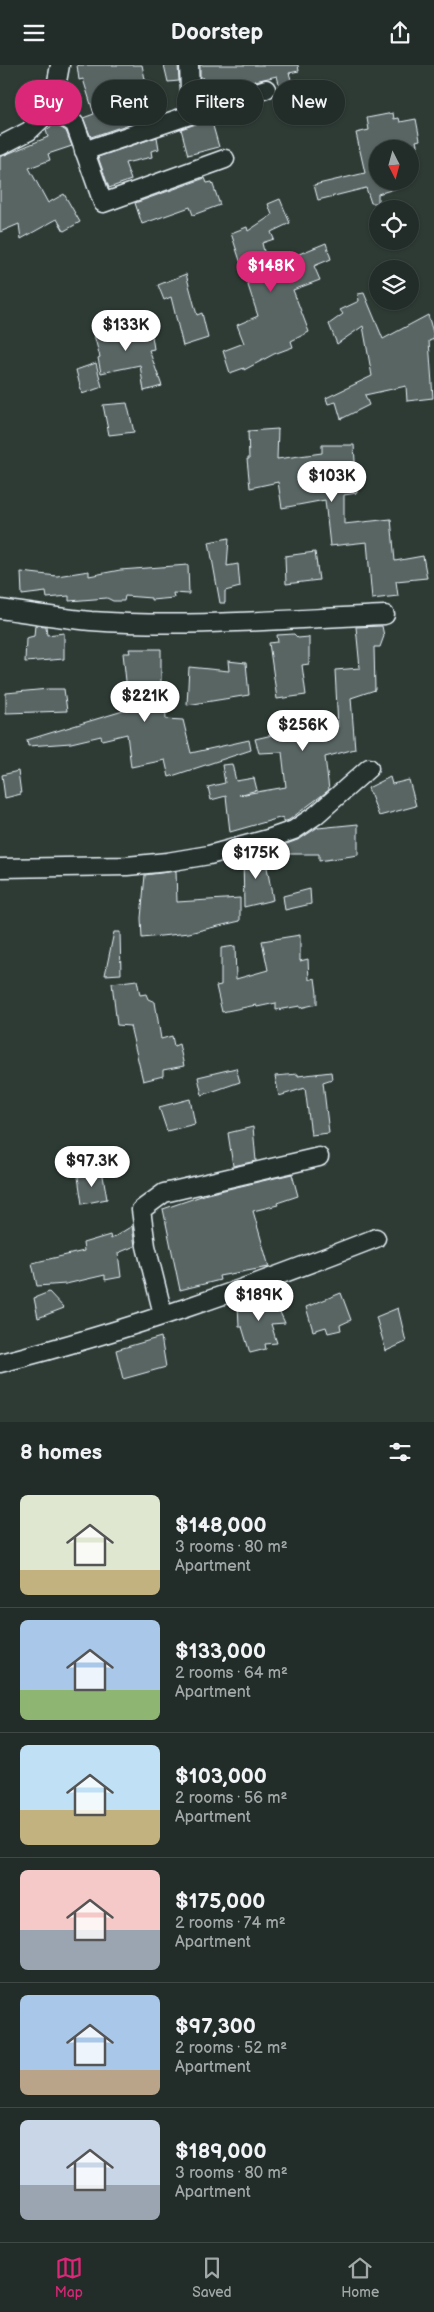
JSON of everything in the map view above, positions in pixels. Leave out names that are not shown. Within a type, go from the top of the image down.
[{"type":"street","points":[[57,80],[60,65]]},
{"type":"street","points":[[189,65],[190,80]]},
{"type":"street","points":[[84,151],[177,120]]},
{"type":"street","points":[[0,146],[29,131],[35,125]]},
{"type":"street","points":[[75,125],[103,203],[225,159]]},
{"type":"street","points":[[0,609],[91,621],[148,623],[385,615]]},
{"type":"street","points":[[0,868],[127,866],[167,862],[209,855],[268,839],[294,830],[316,815],[368,768]]},
{"type":"street","points":[[163,1314],[146,1246],[141,1211],[164,1193],[319,1157]]},
{"type":"street","points":[[0,1363],[79,1343],[308,1264],[376,1238]]},
{"type":"building","points":[[77,65],[142,65],[145,80],[92,80],[92,108],[83,79],[79,80]]},
{"type":"building","points":[[164,65],[178,65],[179,80],[168,82]]},
{"type":"building","points":[[200,65],[298,65],[299,71],[289,73],[291,80],[278,80],[277,76],[259,80],[203,80],[200,77]]},
{"type":"building","points":[[393,113],[394,119],[399,118],[400,122],[416,119],[420,140],[369,140],[369,190],[391,190],[378,194],[378,200],[370,200],[366,188],[318,200],[314,185],[365,173],[356,133],[369,130],[367,118]]},
{"type":"building","points":[[92,115],[92,125],[126,125],[91,137],[83,118]]},
{"type":"building","points":[[57,125],[66,131],[72,146],[48,154],[50,160],[29,168],[48,203],[64,194],[80,222],[64,231],[57,219],[21,239],[19,224],[0,232],[0,157],[48,137],[46,130]]},
{"type":"building","points":[[193,125],[213,125],[219,147],[188,155],[181,129]]},
{"type":"building","points":[[157,137],[159,149],[151,151],[152,157],[125,163],[131,180],[109,188],[98,157]]},
{"type":"building","points":[[205,178],[207,183],[212,182],[220,205],[193,215],[190,207],[142,224],[135,203]]},
{"type":"building","points":[[280,199],[290,223],[271,232],[274,239],[262,243],[268,268],[300,260],[299,254],[326,243],[331,259],[314,266],[320,280],[293,290],[309,332],[291,341],[293,347],[274,354],[244,370],[244,368],[230,373],[223,351],[244,343],[237,325],[258,316],[231,233],[247,227],[248,231],[272,215],[268,204]]},
{"type":"building","points":[[186,274],[197,315],[202,313],[208,338],[183,346],[171,297],[164,300],[158,285]]},
{"type":"building","points":[[364,293],[369,310],[371,310],[383,339],[428,315],[434,336],[434,339],[429,341],[433,398],[407,401],[406,386],[365,395],[369,405],[341,419],[336,402],[328,404],[326,398],[372,376],[363,326],[337,344],[329,324],[343,314],[340,310],[359,301],[358,294]]},
{"type":"building","points":[[117,319],[121,335],[135,336],[134,330],[141,328],[144,336],[152,336],[154,349],[149,350],[162,386],[144,391],[140,365],[101,373],[98,358],[100,357],[91,324]]},
{"type":"building","points":[[96,363],[102,387],[82,394],[76,370]]},
{"type":"building","points":[[127,403],[134,432],[109,435],[103,405]]},
{"type":"building","points":[[278,429],[277,459],[322,453],[322,445],[354,445],[357,493],[344,495],[344,524],[391,519],[395,561],[423,556],[427,578],[396,581],[398,596],[372,599],[367,542],[330,546],[325,500],[282,508],[278,482],[250,488],[247,459],[249,459],[248,431]]},
{"type":"building","points":[[229,538],[227,566],[238,564],[240,587],[225,591],[225,603],[220,603],[209,542]]},
{"type":"building","points":[[315,552],[319,580],[286,584],[285,556]]},
{"type":"building","points":[[188,565],[189,594],[173,593],[174,598],[151,600],[151,598],[125,596],[124,601],[113,601],[107,598],[69,601],[69,596],[47,598],[46,592],[22,595],[21,572],[57,576],[89,571],[89,576],[120,570]]},
{"type":"building","points":[[35,625],[46,626],[47,635],[64,633],[64,659],[25,662],[26,638],[34,636]]},
{"type":"building","points":[[382,626],[384,636],[380,647],[374,647],[375,690],[351,698],[355,749],[325,757],[329,790],[289,820],[283,822],[283,817],[230,832],[226,796],[211,800],[208,787],[225,783],[222,765],[232,764],[236,781],[254,778],[257,790],[239,795],[286,787],[282,752],[259,753],[255,739],[281,733],[324,731],[338,727],[335,670],[360,668],[356,627]]},
{"type":"building","points":[[294,634],[298,638],[309,637],[309,664],[302,665],[306,695],[277,699],[269,643],[278,642],[277,635]]},
{"type":"building","points":[[129,649],[161,649],[161,699],[165,698],[166,719],[183,720],[191,753],[249,740],[251,750],[169,777],[165,760],[131,767],[127,734],[102,740],[101,736],[71,743],[28,746],[27,740],[123,711],[121,700],[128,700],[123,653],[130,653]]},
{"type":"building","points":[[228,661],[246,663],[249,695],[187,705],[189,667],[229,671]]},
{"type":"building","points":[[64,689],[67,711],[6,713],[6,693]]},
{"type":"building","points":[[18,771],[21,794],[5,798],[2,775]]},
{"type":"building","points":[[390,777],[392,784],[409,780],[416,806],[379,816],[368,788]]},
{"type":"building","points":[[358,824],[358,855],[319,861],[319,854],[284,854],[284,845],[300,839],[318,827]]},
{"type":"building","points":[[264,851],[273,900],[244,907],[243,857]]},
{"type":"building","points":[[176,871],[177,902],[240,898],[240,921],[189,933],[142,938],[141,918],[145,875]]},
{"type":"building","points":[[310,889],[311,904],[285,910],[283,896]]},
{"type":"building","points":[[114,932],[120,932],[121,974],[105,975]]},
{"type":"building","points":[[300,935],[300,961],[308,959],[309,980],[315,978],[317,1004],[276,1010],[276,1003],[222,1012],[216,986],[221,985],[221,948],[235,946],[236,979],[268,970],[262,941]]},
{"type":"building","points":[[137,980],[140,995],[146,994],[148,999],[155,1002],[161,1039],[172,1036],[174,1046],[179,1044],[184,1066],[163,1070],[163,1076],[143,1081],[130,1026],[117,1025],[112,983]]},
{"type":"building","points":[[236,1068],[240,1082],[202,1095],[198,1077]]},
{"type":"building","points":[[331,1072],[332,1079],[323,1082],[329,1133],[311,1135],[305,1088],[279,1096],[275,1076],[298,1074],[298,1076]]},
{"type":"building","points":[[190,1099],[195,1124],[167,1131],[159,1107]]},
{"type":"building","points":[[253,1127],[256,1161],[233,1166],[228,1133]]},
{"type":"building","points":[[102,1170],[107,1199],[82,1204],[78,1177]]},
{"type":"building","points":[[292,1174],[298,1196],[277,1203],[278,1205],[253,1211],[269,1267],[219,1276],[220,1280],[180,1290],[163,1209],[207,1194]]},
{"type":"building","points":[[132,1226],[135,1246],[118,1253],[121,1277],[105,1280],[105,1275],[66,1284],[37,1286],[32,1263],[84,1251],[83,1243],[110,1235],[111,1239]]},
{"type":"building","points":[[49,1292],[64,1308],[38,1318],[34,1298]]},
{"type":"building","points":[[341,1293],[351,1320],[340,1325],[341,1330],[328,1333],[326,1327],[313,1331],[306,1307]]},
{"type":"building","points":[[272,1295],[285,1323],[271,1324],[277,1343],[265,1344],[266,1349],[250,1353],[242,1327],[239,1327],[238,1303]]},
{"type":"building","points":[[398,1308],[406,1342],[386,1351],[376,1317]]},
{"type":"building","points":[[161,1337],[166,1367],[123,1379],[116,1350]]}]
